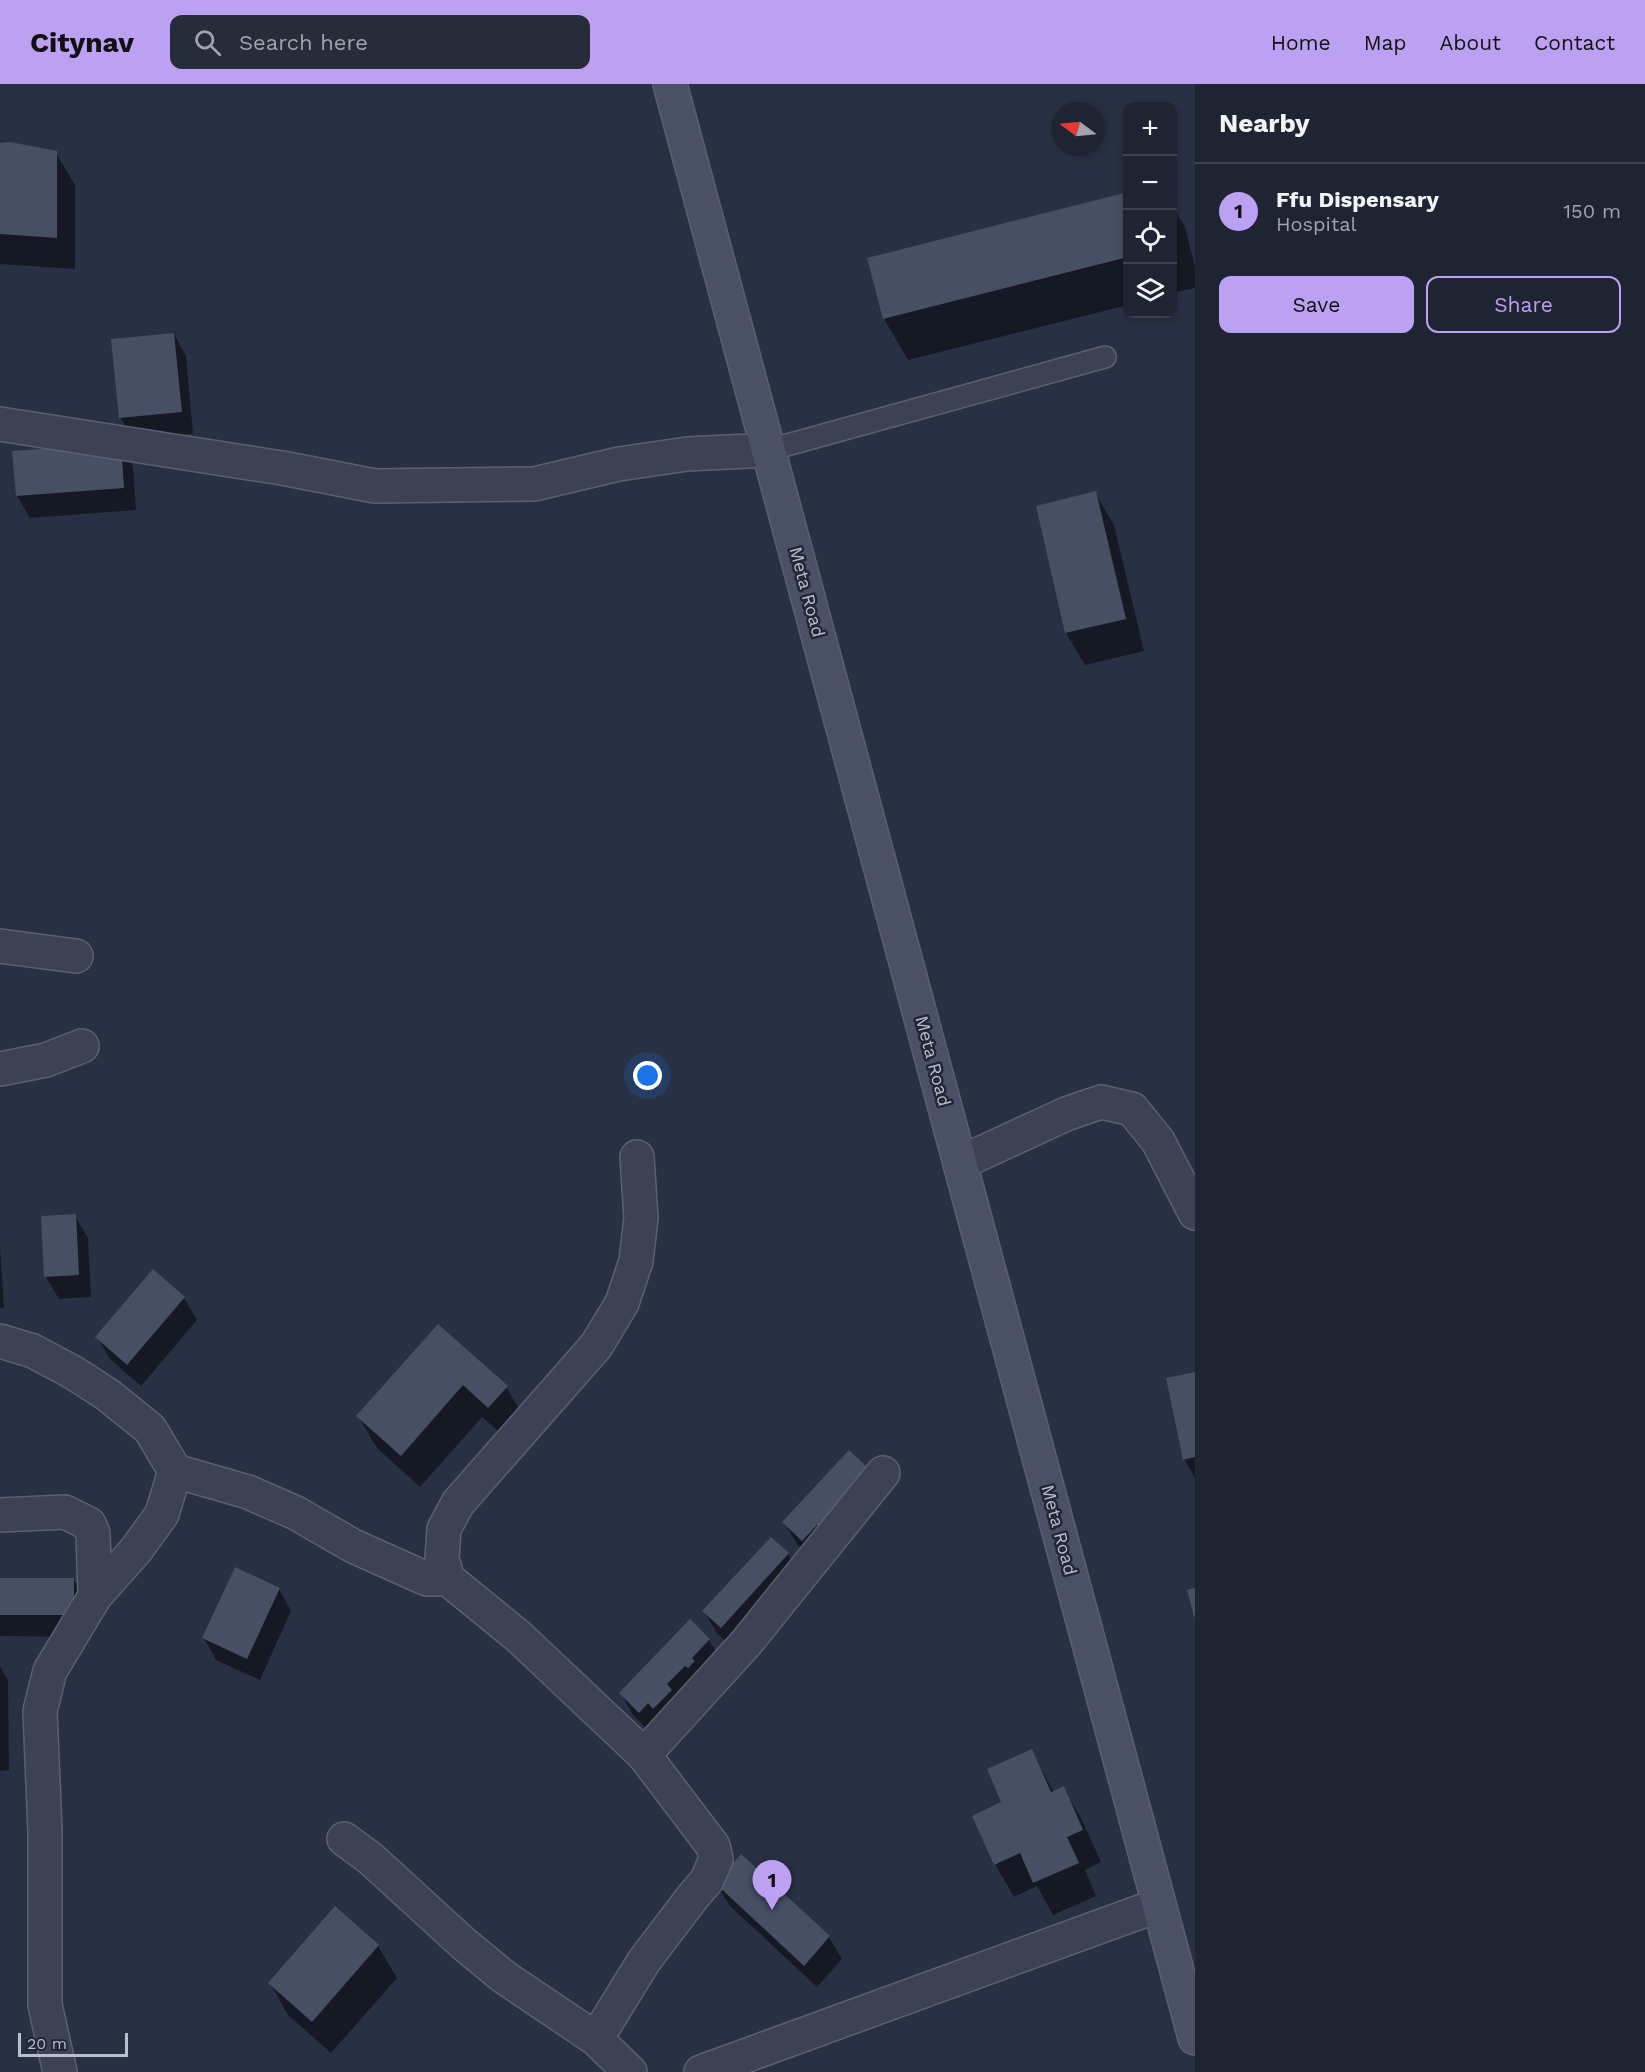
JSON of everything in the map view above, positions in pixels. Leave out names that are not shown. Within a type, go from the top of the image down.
[{"type":"street","name":"Meta Road","points":[[670,84],[1195,2038]]},
{"type":"street","points":[[0,424],[271,466],[375,486],[534,484],[619,464],[687,454],[769,450]]},
{"type":"street","points":[[0,946],[76,956]]},
{"type":"street","points":[[0,1069],[46,1060],[82,1046]]},
{"type":"street","points":[[960,1163],[1066,1114],[1101,1102],[1132,1108],[1158,1141],[1195,1213]]},
{"type":"street","points":[[596,2039],[644,1961],[707,1880],[716,1859],[713,1846],[644,1755],[518,1636],[448,1579],[442,1559],[444,1529],[458,1503],[596,1346],[622,1303],[636,1261],[641,1218],[637,1157]]},
{"type":"street","points":[[0,1341],[33,1351],[74,1372],[108,1395],[150,1429],[175,1472],[248,1492],[296,1513],[353,1546],[427,1579],[448,1579]]},
{"type":"street","points":[[60,2072],[45,2005],[45,1831],[40,1711],[50,1671],[94,1596],[136,1550],[162,1514],[175,1472]]},
{"type":"street","points":[[644,1755],[746,1643],[883,1473]]},
{"type":"street","points":[[0,1515],[65,1512],[89,1524],[93,1534],[94,1596]]},
{"type":"street","points":[[344,1839],[370,1858],[464,1944],[504,1977],[596,2039],[630,2072]]},
{"type":"street","points":[[701,2072],[1159,1905]]},
{"type":"lane","points":[[769,450],[1105,357]]},
{"type":"building","points":[[10,142],[57,151],[57,238],[0,234],[0,143]]},
{"type":"building","points":[[1123,193],[1123,258],[883,319],[867,258]]},
{"type":"building","points":[[174,333],[182,412],[119,418],[111,339]]},
{"type":"building","points":[[121,443],[124,488],[16,496],[12,451]]},
{"type":"building","points":[[1096,491],[1126,619],[1065,633],[1036,506]]},
{"type":"building","points":[[76,1214],[79,1275],[44,1277],[41,1216]]},
{"type":"building","points":[[153,1269],[185,1297],[127,1365],[95,1337]]},
{"type":"building","points":[[438,1324],[508,1386],[488,1408],[463,1385],[401,1456],[356,1416]]},
{"type":"building","points":[[1195,1372],[1195,1457],[1183,1460],[1166,1378]]},
{"type":"building","points":[[849,1450],[869,1469],[825,1517],[829,1520],[821,1528],[817,1525],[802,1541],[782,1522]]},
{"type":"building","points":[[771,1537],[789,1553],[721,1628],[702,1611]]},
{"type":"building","points":[[235,1567],[280,1588],[247,1659],[202,1638]]},
{"type":"building","points":[[0,1578],[74,1578],[74,1615],[0,1615]]},
{"type":"building","points":[[1195,1588],[1195,1617],[1194,1617],[1187,1590]]},
{"type":"building","points":[[690,1619],[710,1639],[692,1658],[695,1661],[688,1668],[685,1666],[667,1684],[672,1690],[653,1709],[648,1703],[639,1713],[619,1693]]},
{"type":"building","points":[[1032,1749],[1051,1792],[1064,1786],[1083,1830],[1067,1837],[1079,1863],[1033,1883],[1020,1853],[994,1865],[972,1816],[1001,1802],[987,1769]]},
{"type":"building","points":[[741,1854],[830,1936],[804,1966],[715,1883]]},
{"type":"building","points":[[335,1906],[379,1945],[312,2022],[268,1983]]},
{"type":"place","name":"Ffu Dispensary","points":[[772,1910]]}]
